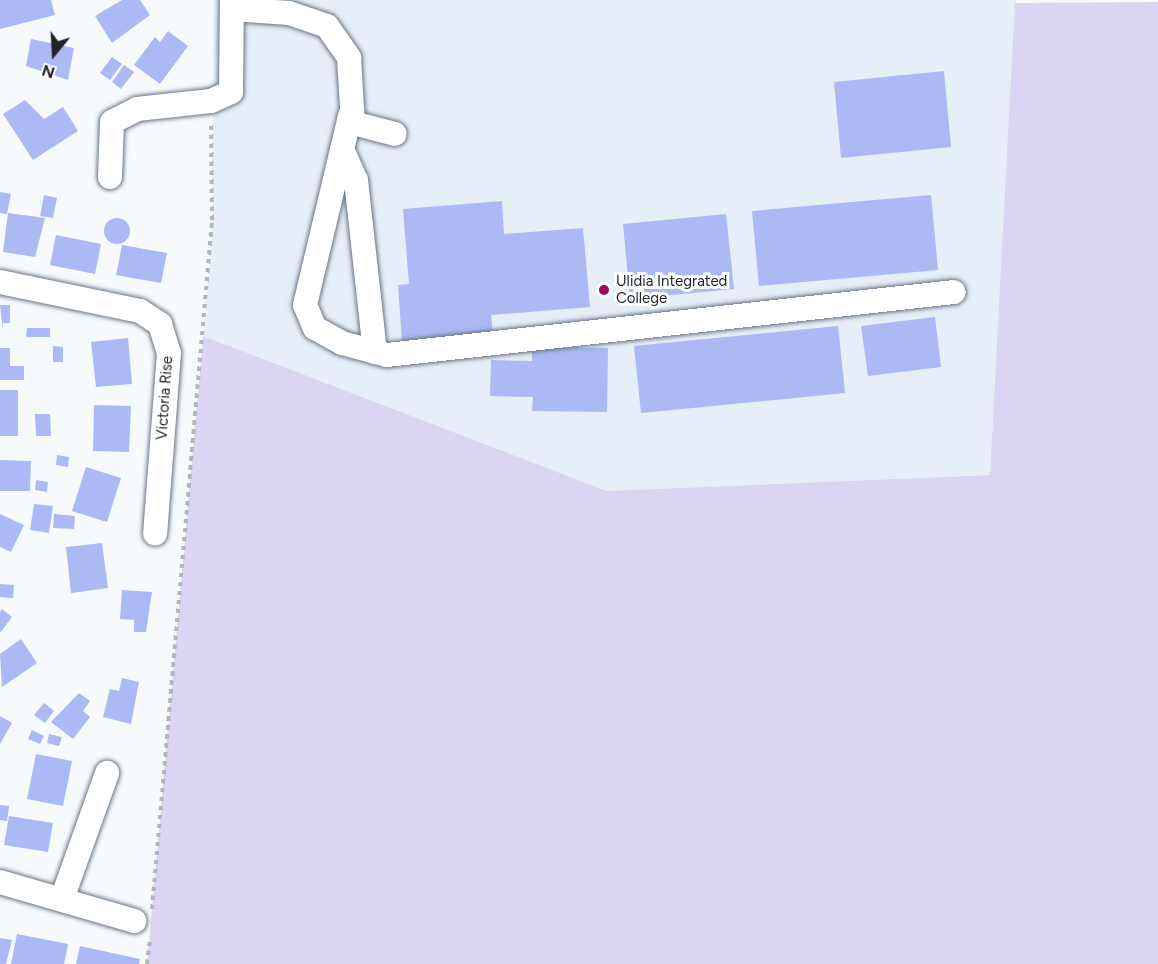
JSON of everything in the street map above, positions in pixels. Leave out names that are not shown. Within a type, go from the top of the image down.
[{"type":"street","points":[[110,177],[112,122],[164,103],[211,101],[231,92],[232,4],[308,17],[338,35],[349,58],[350,116],[306,312],[320,333],[375,352],[954,292]]},
{"type":"street","points":[[350,116],[359,127],[395,134]]},
{"type":"street","points":[[342,149],[356,180],[375,352]]},
{"type":"street","name":"Victoria Rise","points":[[0,282],[140,311],[160,324],[169,353],[155,533]]},
{"type":"street","points":[[62,899],[107,772]]},
{"type":"street","points":[[0,882],[145,922]]},
{"type":"path","points":[[147,964],[145,922],[212,220],[211,101]]},
{"type":"shaded area","name":"Ulidia Integrated College","points":[[214,0],[1016,0],[990,475],[607,491],[203,336],[212,243]]},
{"type":"shaded area","points":[[1158,2],[1158,964],[147,964],[203,336],[607,491],[990,475],[1015,3]]},
{"type":"building","points":[[0,0],[51,0],[55,15],[0,29]]},
{"type":"building","points":[[122,0],[140,0],[150,15],[112,43],[95,16]]},
{"type":"building","points":[[168,31],[188,46],[160,84],[134,65],[155,37],[160,42]]},
{"type":"building","points":[[31,39],[74,48],[68,80],[26,66]]},
{"type":"building","points":[[112,57],[122,64],[110,80],[100,73]]},
{"type":"building","points":[[124,65],[134,72],[121,89],[112,82]]},
{"type":"building","points":[[944,71],[951,147],[841,158],[834,82]]},
{"type":"building","points":[[25,100],[44,119],[63,107],[78,131],[33,160],[3,114]]},
{"type":"building","points":[[0,192],[11,194],[7,214],[0,213]]},
{"type":"building","points":[[44,195],[57,198],[53,218],[40,216]]},
{"type":"building","points":[[931,195],[938,270],[759,286],[752,211]]},
{"type":"building","points":[[502,201],[504,234],[583,228],[590,307],[491,315],[493,335],[402,342],[398,285],[409,284],[403,209]]},
{"type":"building","points":[[8,213],[45,218],[35,257],[3,252]]},
{"type":"building","points":[[726,214],[734,289],[630,299],[623,224]]},
{"type":"building","points":[[117,218],[126,222],[130,231],[126,240],[117,244],[108,240],[104,231],[108,222]]},
{"type":"building","points":[[56,235],[101,244],[95,274],[50,265]]},
{"type":"building","points":[[122,245],[167,253],[161,283],[116,275]]},
{"type":"building","points":[[0,305],[10,305],[10,323],[3,323],[3,331]]},
{"type":"building","points":[[935,317],[941,367],[868,376],[861,326]]},
{"type":"building","points":[[838,326],[845,393],[641,413],[634,346]]},
{"type":"building","points":[[27,328],[50,328],[50,337],[26,337]]},
{"type":"building","points":[[128,338],[132,384],[96,387],[91,342]]},
{"type":"building","points":[[53,346],[63,347],[63,362],[53,362]]},
{"type":"building","points":[[532,347],[608,348],[607,412],[532,411],[533,397],[490,396],[491,360],[532,361]]},
{"type":"building","points":[[0,348],[10,348],[10,366],[24,366],[24,380],[0,380]]},
{"type":"building","points":[[0,390],[18,390],[18,436],[0,436]]},
{"type":"building","points":[[94,405],[131,406],[129,452],[93,451]]},
{"type":"building","points":[[35,414],[50,414],[51,436],[36,436]]},
{"type":"building","points":[[57,455],[69,457],[68,467],[56,465]]},
{"type":"building","points":[[0,460],[31,461],[30,491],[0,491]]},
{"type":"building","points":[[86,467],[121,478],[107,522],[72,511]]},
{"type":"building","points":[[36,480],[48,482],[47,492],[35,490]]},
{"type":"building","points":[[34,504],[53,506],[49,533],[30,530]]},
{"type":"building","points":[[0,514],[24,525],[11,552],[0,547]]},
{"type":"building","points":[[54,514],[75,516],[74,529],[53,528]]},
{"type":"building","points":[[102,543],[108,588],[71,593],[66,547]]},
{"type":"building","points":[[0,584],[14,585],[13,598],[0,597]]},
{"type":"building","points":[[122,590],[152,592],[146,632],[134,632],[134,620],[120,619]]},
{"type":"building","points":[[2,609],[12,617],[0,633],[0,612]]},
{"type":"building","points":[[21,639],[37,663],[2,687],[0,654]]},
{"type":"building","points":[[122,678],[139,682],[131,724],[103,717],[110,689],[119,691]]},
{"type":"building","points":[[79,693],[90,701],[83,711],[90,717],[73,739],[51,722]]},
{"type":"building","points":[[44,703],[54,711],[45,723],[34,715]]},
{"type":"building","points":[[0,716],[12,723],[0,744]]},
{"type":"building","points":[[32,730],[44,736],[40,744],[28,739]]},
{"type":"building","points":[[49,734],[62,737],[59,746],[47,743]]},
{"type":"building","points":[[36,754],[72,761],[63,806],[27,799]]},
{"type":"building","points":[[0,805],[9,806],[7,821],[0,820]]},
{"type":"building","points":[[9,816],[53,823],[48,852],[4,845]]},
{"type":"building","points":[[17,934],[68,944],[64,964],[11,964]]},
{"type":"building","points":[[0,938],[12,940],[6,964],[0,964]]},
{"type":"building","points":[[80,946],[140,959],[139,964],[76,964]]},
{"type":"place","name":"Ulidia Integrated College","points":[[604,290]]}]
